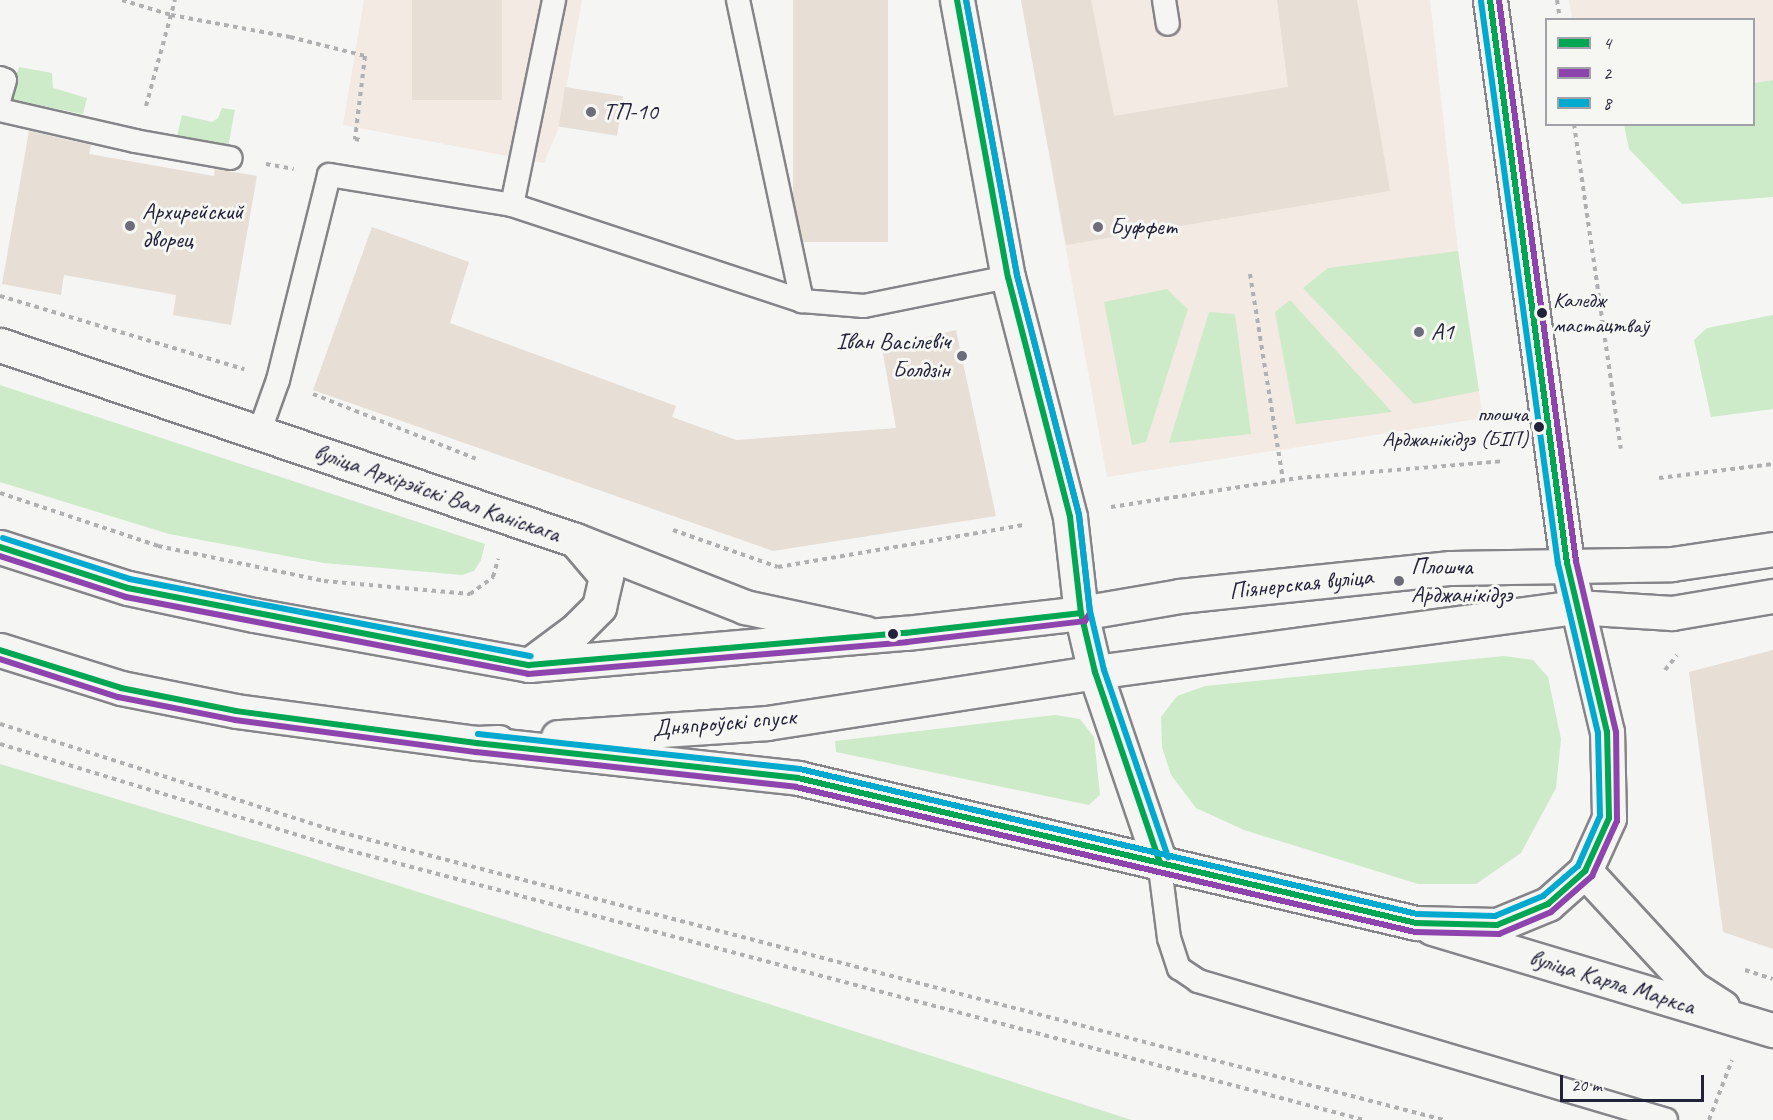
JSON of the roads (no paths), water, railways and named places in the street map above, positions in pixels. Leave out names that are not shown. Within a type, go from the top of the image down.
[{"type":"main road","points":[[957,0],[1008,277],[1070,517],[1080,613],[1095,672],[1159,860]]},
{"type":"main road","points":[[477,743],[798,778],[1159,860],[1416,924],[1497,925],[1548,904],[1585,871],[1609,818],[1607,732],[1567,564],[1490,0]]},
{"type":"main road","name":"вуліца Архірэйскі Вал Каніскага","points":[[0,345],[575,540],[745,608],[874,635]]},
{"type":"main road","points":[[529,665],[576,630],[599,607],[606,576],[575,540]]},
{"type":"main road","points":[[0,547],[128,588],[254,615],[529,665],[874,635],[1080,613]]},
{"type":"main road","name":"Піянерская вуліца","points":[[1080,613],[1179,596],[1451,568],[1567,564],[1672,564],[1773,549]]},
{"type":"main road","points":[[1095,672],[1576,608],[1672,612],[1773,596]]},
{"type":"main road","name":"Дняпроўскі спуск","points":[[0,650],[121,688],[190,702],[477,743],[767,723],[1095,672]]},
{"type":"main road","points":[[1585,871],[1693,988],[1759,1026]]},
{"type":"main road","name":"вуліца Карла Маркса","points":[[1416,924],[1759,1026]]},
{"type":"lane","points":[[512,205],[554,0]]},
{"type":"lane","points":[[738,0],[802,301]]},
{"type":"lane","points":[[1164,0],[1168,24]]},
{"type":"lane","points":[[0,78],[5,80],[0,98]]},
{"type":"lane","points":[[0,110],[135,141],[230,158]]},
{"type":"lane","points":[[259,433],[278,380],[329,175],[512,205],[802,301],[864,306],[1008,277]]},
{"type":"lane","points":[[1159,860],[1169,938],[1179,968],[1198,981],[1666,1120]]},
{"type":"place","name":"ТП-10","points":[[591,112]]},
{"type":"place","name":"Архирейский дворец","points":[[130,226]]},
{"type":"place","name":"Буффет","points":[[1098,227]]},
{"type":"place","name":"Каледж мастацтваў","points":[[1542,313]]},
{"type":"place","name":"A1","points":[[1419,332]]},
{"type":"place","name":"Іван Васілевіч Болдзін","points":[[962,356]]},
{"type":"place","name":"плошча Арджанікідзэ (БІП)","points":[[1539,427]]},
{"type":"place","name":"Плошча Арджанікідзэ","points":[[1399,581]]}]
